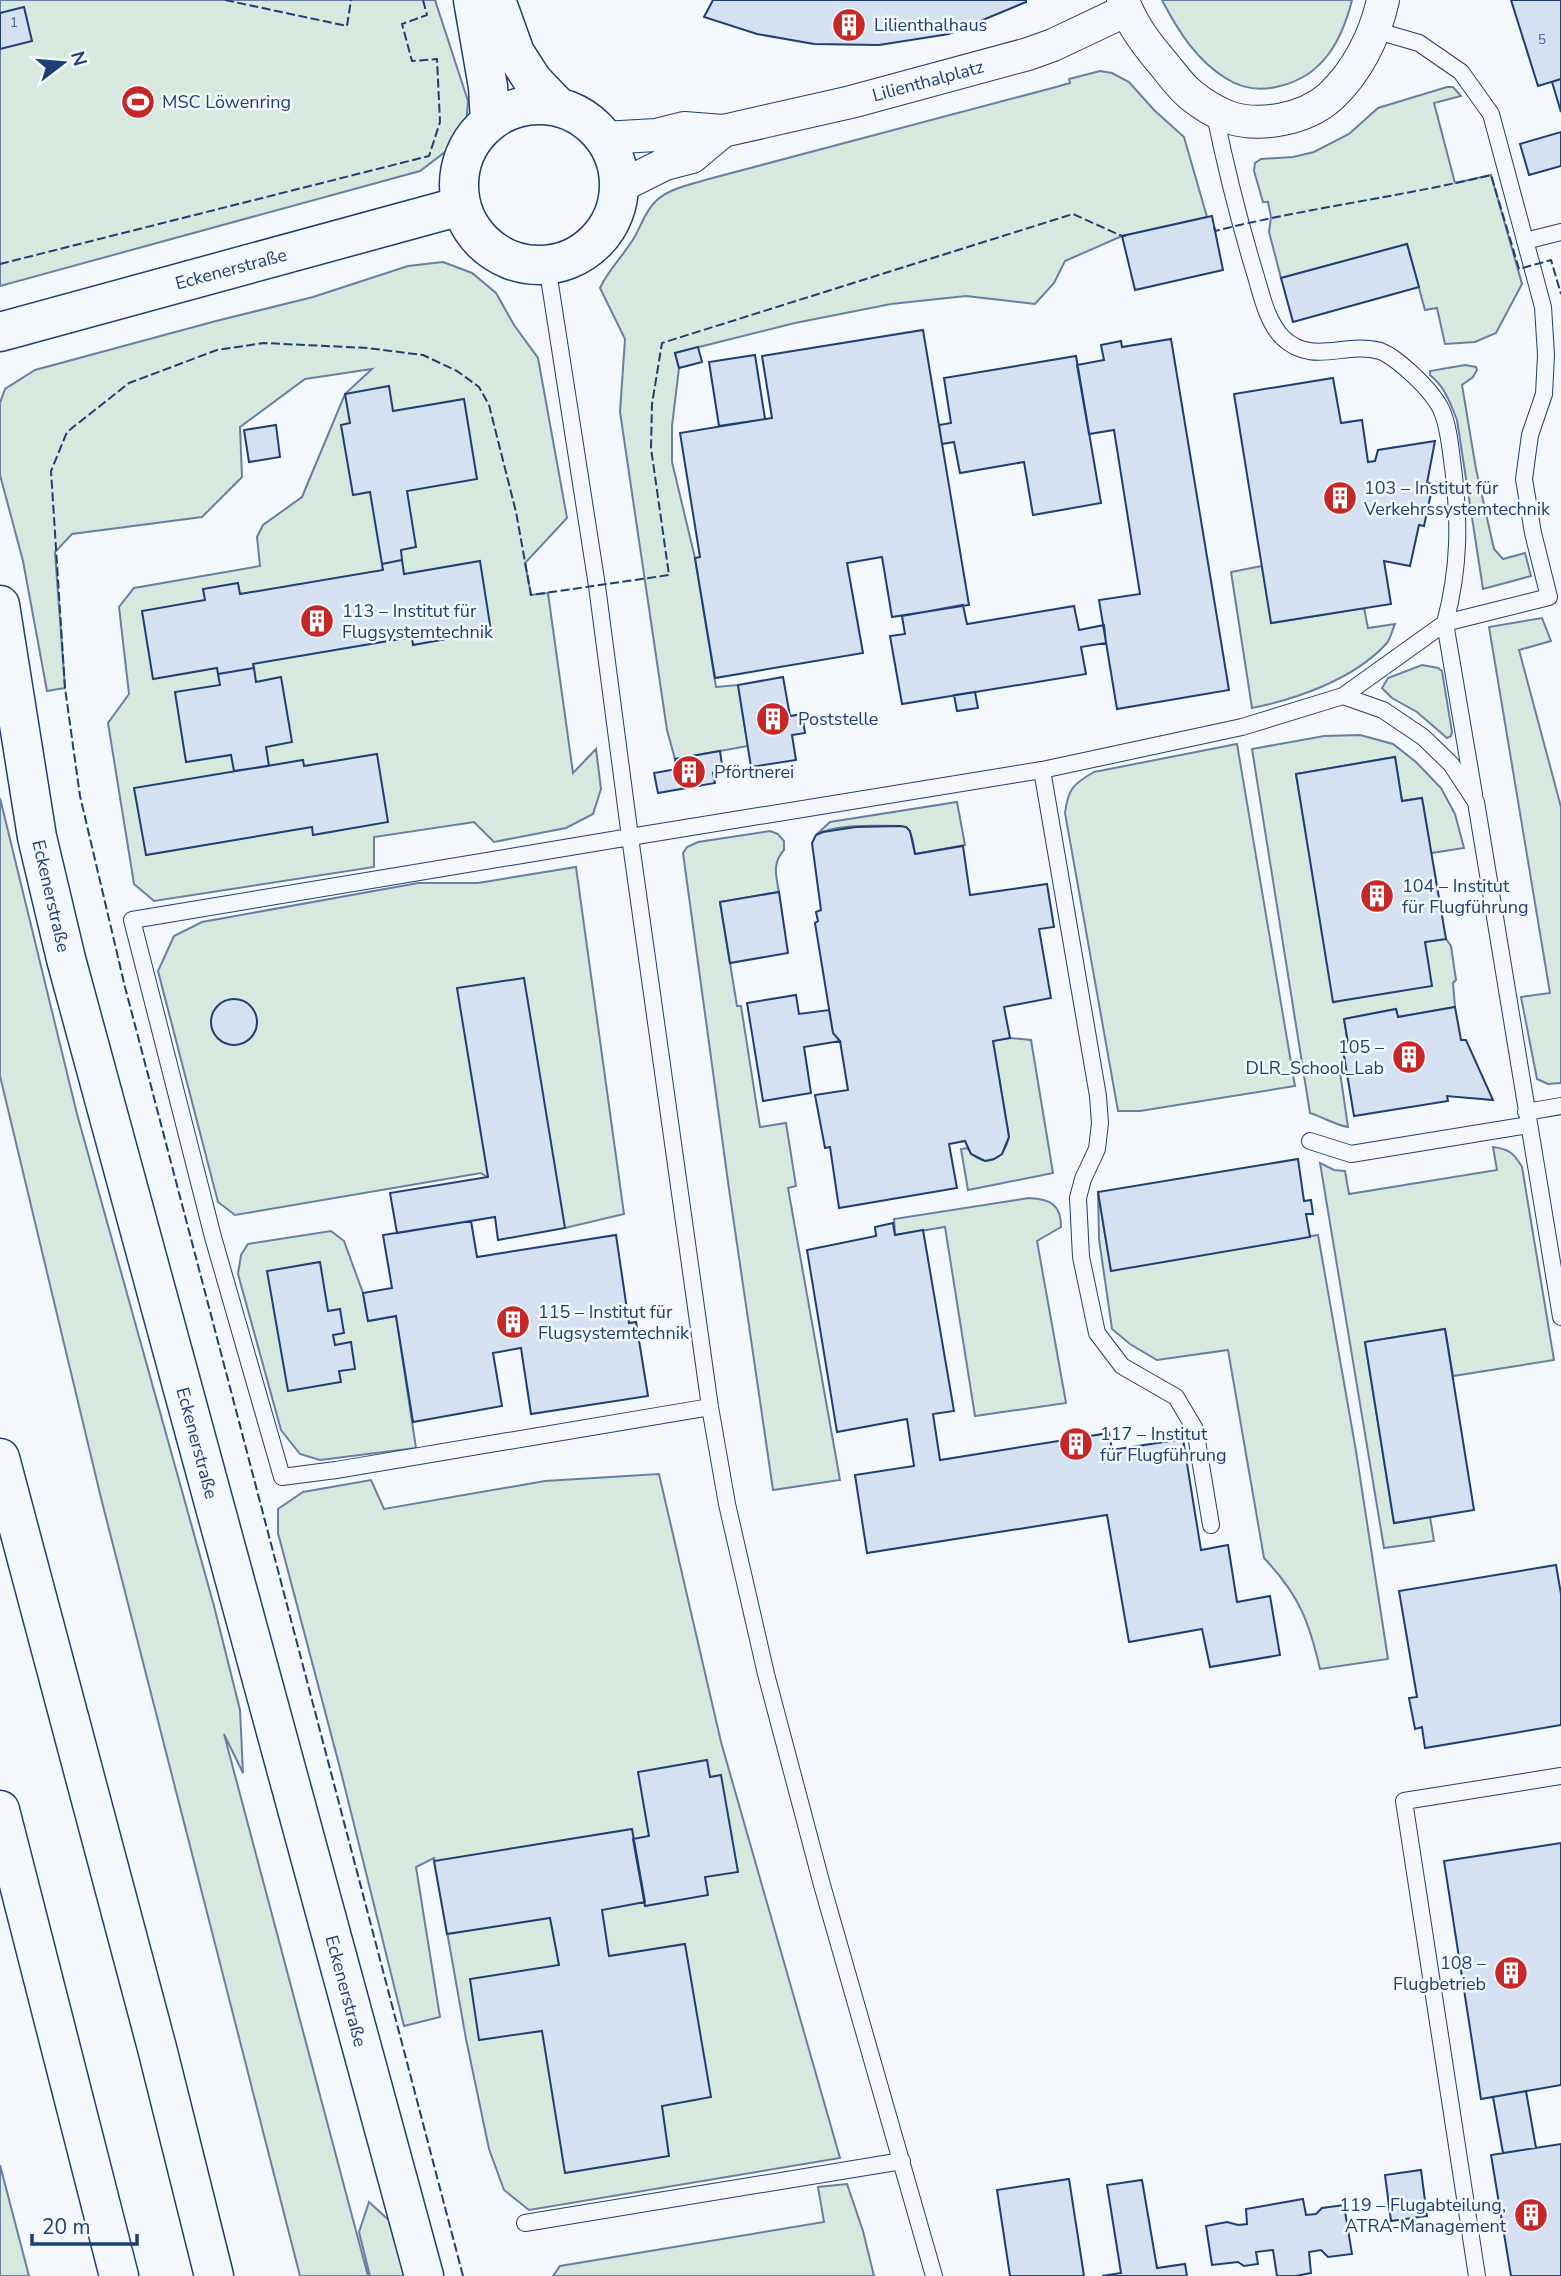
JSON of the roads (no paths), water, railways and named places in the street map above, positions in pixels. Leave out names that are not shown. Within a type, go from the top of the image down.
[{"type":"main road","points":[[473,0],[488,87],[490,122]]},
{"type":"main road","points":[[496,0],[515,53],[533,81],[558,107]]},
{"type":"main road","points":[[558,107],[583,118],[603,138],[615,161],[619,187],[613,215],[598,239],[583,252],[566,261],[547,265],[515,262],[487,247],[467,221],[461,206],[459,175],[463,160],[478,133],[490,122],[515,108],[558,107]]},
{"type":"main road","name":"Eckenerstraße","points":[[0,332],[461,206]]},
{"type":"main road","name":"Eckenerstraße","points":[[0,605],[37,837],[66,959],[424,2276]]},
{"type":"main road","points":[[0,1458],[157,2048],[214,2276]]},
{"type":"main road","points":[[0,1810],[118,2276]]},
{"type":"street","name":"Lilienthalplatz","points":[[603,138],[656,135],[684,128],[723,131],[851,102],[1054,45],[1125,5],[1146,44],[1189,94],[1230,117],[1265,121],[1286,118],[1306,112],[1328,99],[1345,81],[1362,57],[1383,0]]},
{"type":"street","name":"Lilienthalplatz","points":[[619,187],[665,164],[692,157],[723,131]]},
{"type":"lane","points":[[710,1407],[282,1477],[214,1237],[132,920],[1042,769],[1242,727],[1343,696],[1445,623],[1549,597],[1533,533],[1524,479],[1530,435],[1544,394],[1546,355],[1543,307],[1491,114],[1461,72],[1419,43],[1374,30]]},
{"type":"lane","points":[[1214,110],[1240,224],[1270,318],[1282,337],[1299,349],[1321,354],[1354,348],[1381,351],[1422,383],[1440,408],[1450,440],[1457,494],[1458,542],[1454,591],[1445,623],[1561,1317]]},
{"type":"lane","points":[[1525,241],[1561,232]]},
{"type":"lane","points":[[547,265],[597,586],[710,1407],[727,1504],[766,1674],[822,1885],[934,2276]]},
{"type":"lane","points":[[1343,696],[1383,710],[1423,737],[1451,764],[1476,802]]},
{"type":"lane","points":[[1042,769],[1098,1096],[1100,1123],[1097,1149],[1083,1179],[1078,1198],[1081,1257],[1097,1332],[1122,1366],[1176,1397],[1195,1429],[1211,1525]]},
{"type":"lane","points":[[1310,1141],[1351,1154],[1527,1119],[1561,1106]]},
{"type":"lane","points":[[1477,2276],[1404,1801],[1561,1776]]},
{"type":"lane","points":[[525,2223],[902,2161]]},
{"type":"place","name":"Lilienthalhaus","points":[[849,25]]},
{"type":"place","name":"MSC Löwenring","points":[[138,102]]},
{"type":"place","name":"103 – Institut für Verkehrssystemtechnik","points":[[1340,498]]},
{"type":"place","name":"113 – Institut für Flugsystemtechnik","points":[[317,621]]},
{"type":"place","name":"Poststelle","points":[[773,719]]},
{"type":"place","name":"Pförtnerei","points":[[689,772]]},
{"type":"place","name":"104 – Institut für Flugführung","points":[[1377,896]]},
{"type":"place","name":"105 – DLR_School_Lab","points":[[1409,1057]]},
{"type":"place","name":"115 – Institut für Flugsystemtechnik","points":[[513,1322]]},
{"type":"place","name":"117 – Institut für Flugführung","points":[[1076,1444]]},
{"type":"place","name":"108 – Flugbetrieb","points":[[1511,1973]]},
{"type":"place","name":"119 – Flugabteilung, ATRA-Management","points":[[1531,2215]]}]
